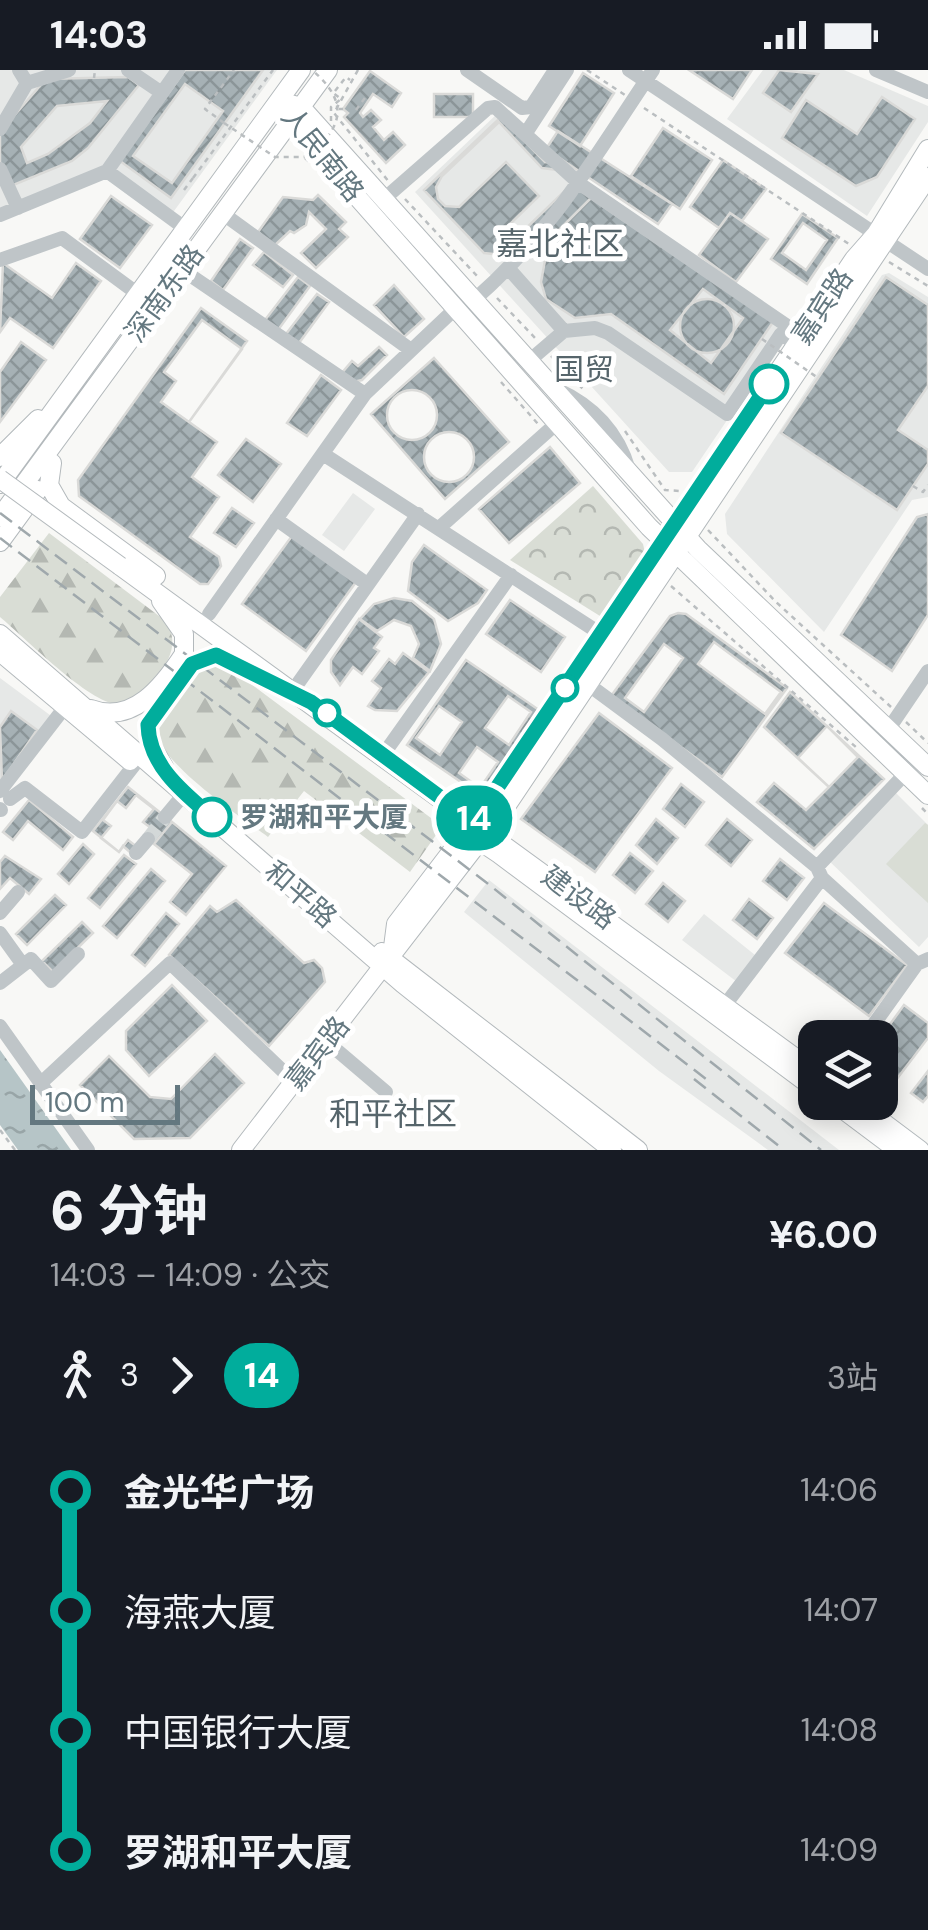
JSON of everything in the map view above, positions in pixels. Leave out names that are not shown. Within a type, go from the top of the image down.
[{"type":"main road","name":"深南东路","points":[[0,481],[301,70]]},
{"type":"main road","name":"深南东路","points":[[0,517],[328,70]]},
{"type":"main road","name":"人民南路","points":[[279,101],[390,194],[481,294],[529,361],[688,539],[892,718],[928,768]]},
{"type":"main road","name":"人民南路","points":[[296,114],[456,308],[670,549],[928,796]]},
{"type":"main road","name":"嘉宾路","points":[[239,1149],[288,1075],[383,960],[486,847],[670,549],[674,524],[854,259],[884,246],[928,149]]},
{"type":"main road","name":"嘉宾路","points":[[239,1149],[326,1041],[383,960],[396,924],[467,831],[467,817],[480,813],[601,634],[670,549],[688,539],[928,178]]},
{"type":"main road","points":[[0,457],[7,443],[62,399]]},
{"type":"main road","points":[[0,542],[52,464],[73,417]]},
{"type":"main road","points":[[52,464],[49,485],[61,506],[209,614],[288,685]]},
{"type":"main road","name":"建设路","points":[[0,481],[384,755],[467,817],[486,847],[798,1076]]},
{"type":"main road","points":[[86,707],[110,714],[136,708],[184,654],[180,626],[150,586]]},
{"type":"main road","name":"和平路","points":[[0,634],[612,1150]]},
{"type":"main road","points":[[0,652],[135,764],[180,789]]},
{"type":"main road","points":[[180,789],[153,750],[148,725],[157,707],[201,658],[227,656],[311,702]]},
{"type":"main road","name":"建设路","points":[[486,847],[725,1005],[798,1059]]},
{"type":"main road","name":"和平路","points":[[383,960],[638,1150]]},
{"type":"main road","points":[[857,1120],[897,1150]]},
{"type":"main road","points":[[880,1120],[920,1150]]},
{"type":"street","points":[[0,128],[23,76],[69,70]]},
{"type":"street","points":[[128,70],[162,93]]},
{"type":"street","points":[[0,215],[107,171],[178,70]]},
{"type":"street","points":[[467,70],[522,108],[531,107],[555,70]]},
{"type":"street","points":[[526,134],[567,70]]},
{"type":"street","points":[[629,70],[650,75],[884,246],[928,269]]},
{"type":"street","points":[[876,70],[928,92]]},
{"type":"street","points":[[481,294],[540,238],[650,75]]},
{"type":"street","points":[[390,194],[488,108],[498,109],[580,184],[796,340]]},
{"type":"street","points":[[0,169],[18,208]]},
{"type":"street","points":[[107,171],[186,229]]},
{"type":"street","points":[[222,214],[411,350]]},
{"type":"street","points":[[0,260],[62,238],[138,294]]},
{"type":"street","points":[[182,269],[364,394]]},
{"type":"street","points":[[509,269],[564,330]]},
{"type":"street","points":[[209,614],[364,394],[456,308]]},
{"type":"street","points":[[529,361],[564,330],[594,328],[608,333],[727,414],[781,334],[796,340]]},
{"type":"street","points":[[439,528],[557,423]]},
{"type":"street","points":[[323,454],[601,634]]},
{"type":"street","points":[[288,685],[418,514]]},
{"type":"street","points":[[276,520],[367,584]]},
{"type":"street","points":[[384,755],[511,575]]},
{"type":"street","points":[[892,718],[928,671]]},
{"type":"street","points":[[589,685],[662,738],[923,961],[878,1020]]},
{"type":"street","points":[[2,802],[65,707]]},
{"type":"street","points":[[2,802],[26,788],[82,832],[135,764]]},
{"type":"street","points":[[725,1005],[819,873],[905,774]]},
{"type":"street","points":[[165,818],[180,789]]},
{"type":"street","points":[[136,853],[148,839]]},
{"type":"street","points":[[0,914],[18,892]]},
{"type":"street","points":[[0,933],[23,966]]},
{"type":"street","points":[[0,983],[31,959],[51,981],[78,954]]},
{"type":"street","points":[[40,1084],[170,963],[288,1075]]},
{"type":"street","points":[[140,1002],[176,969]]},
{"type":"street","points":[[0,1026],[88,1150]]},
{"type":"street","points":[[326,1041],[386,1092]]},
{"type":"path","points":[[94,78],[95,70]]},
{"type":"path","points":[[234,70],[205,109],[275,158],[304,157],[332,131],[341,109],[334,92],[312,70]]},
{"type":"path","points":[[184,190],[272,70]]},
{"type":"path","points":[[358,70],[334,113],[342,128],[390,194],[481,294],[544,348],[593,398]]},
{"type":"path","points":[[586,70],[826,226],[850,248]]},
{"type":"path","points":[[334,92],[346,77],[352,81]]},
{"type":"path","points":[[356,110],[367,95]]},
{"type":"path","points":[[342,128],[348,121]]},
{"type":"path","points":[[304,157],[331,182]]},
{"type":"path","points":[[884,246],[928,286]]},
{"type":"path","points":[[762,339],[818,378]]},
{"type":"path","points":[[778,356],[796,340]]},
{"type":"path","points":[[624,429],[665,490],[690,487]]},
{"type":"path","points":[[913,486],[923,492],[928,485]]},
{"type":"path","points":[[717,516],[707,531],[892,718],[928,743]]},
{"type":"path","points":[[892,718],[900,694]]},
{"type":"path","points":[[0,1130],[14,1150]]},
{"type":"shaded area","points":[[0,70],[277,70],[166,222],[103,177],[0,221]]},
{"type":"shaded area","points":[[763,70],[844,70],[928,106],[928,122],[867,216],[727,119]]},
{"type":"shaded area","points":[[499,112],[594,198],[788,330],[692,472],[669,472],[415,192]]},
{"type":"shaded area","points":[[889,273],[928,297],[928,497],[912,500],[824,632],[727,534],[725,514],[882,275]]},
{"type":"shaded area","points":[[353,493],[375,509],[344,551],[322,535]]},
{"type":"shaded area","points":[[0,678],[58,721],[0,799]]},
{"type":"shaded area","points":[[895,792],[928,825],[928,937],[919,947],[827,859]]},
{"type":"shaded area","points":[[489,880],[839,1150],[768,1150],[659,1071],[464,912]]},
{"type":"shaded area","points":[[704,914],[760,959],[741,985],[682,940]]},
{"type":"green space","points":[[593,486],[643,544],[645,553],[600,616],[510,560]]},
{"type":"green space","points":[[49,533],[167,622],[172,642],[168,660],[137,698],[118,704],[91,694],[0,617],[0,597]]},
{"type":"green space","points":[[208,661],[228,667],[431,818],[436,835],[410,872],[304,791],[268,837],[180,767],[156,735],[156,721],[176,692]]},
{"type":"green space","points":[[925,823],[928,825],[928,903],[886,864]]},
{"type":"water","points":[[0,1050],[71,1150],[18,1150],[0,1125]]},
{"type":"building","points":[[185,70],[263,70],[171,198],[120,161]]},
{"type":"building","points":[[689,70],[752,70],[733,99]]},
{"type":"building","points":[[779,70],[818,74],[791,112],[763,93]]},
{"type":"building","points":[[370,71],[401,93],[392,107],[373,94],[360,113],[363,117],[371,110],[381,120],[373,127],[384,140],[393,132],[405,145],[386,163],[344,117],[348,113],[343,109]]},
{"type":"building","points":[[583,73],[614,93],[580,146],[549,126]]},
{"type":"building","points":[[128,77],[139,85],[88,148],[72,161],[11,186],[0,162],[0,132],[46,79]],"holes":[[[107,101],[90,123],[48,154],[27,163],[21,147],[57,106]]]},
{"type":"building","points":[[185,84],[223,111],[172,183],[133,156]]},
{"type":"building","points":[[434,94],[473,94],[473,117],[434,117]]},
{"type":"building","points":[[882,97],[915,119],[877,177],[856,186],[782,138],[806,100],[857,134]]},
{"type":"building","points":[[501,117],[545,162],[552,163],[591,198],[542,247],[527,232],[503,255],[484,253],[424,190]]},
{"type":"building","points":[[499,122],[542,168],[558,170],[573,183],[514,240],[504,230],[539,196],[506,162],[459,207],[445,206],[438,199],[436,187],[442,176]]},
{"type":"building","points":[[663,128],[712,160],[680,209],[631,176]]},
{"type":"building","points":[[558,131],[672,204],[658,224],[546,149]]},
{"type":"building","points":[[723,160],[766,189],[742,221],[730,213],[719,228],[690,207]]},
{"type":"building","points":[[318,195],[346,222],[339,229],[348,237],[316,268],[301,253],[326,229],[309,212],[306,225],[294,233],[290,231],[274,246],[258,232],[283,197],[313,200]]},
{"type":"building","points":[[111,196],[152,225],[120,268],[80,239]]},
{"type":"building","points":[[591,198],[773,322],[724,394],[611,314],[575,318],[546,299],[541,282],[546,255],[542,247]]},
{"type":"building","points":[[730,213],[768,239],[736,282],[699,255]]},
{"type":"building","points":[[802,214],[838,238],[807,284],[771,259]]},
{"type":"building","points":[[803,223],[827,240],[806,270],[782,253]]},
{"type":"building","points":[[240,239],[253,248],[223,290],[211,281]]},
{"type":"building","points":[[264,252],[293,275],[283,287],[253,265]]},
{"type":"building","points":[[3,263],[52,298],[76,263],[101,281],[53,348],[10,318],[0,332]]},
{"type":"building","points":[[298,277],[310,286],[278,330],[265,320]]},
{"type":"building","points":[[886,277],[928,305],[928,386],[898,430],[928,450],[928,464],[897,510],[781,433]]},
{"type":"building","points":[[394,285],[424,319],[404,337],[374,305]]},
{"type":"building","points":[[703,289],[743,318],[711,363],[670,330]]},
{"type":"building","points":[[317,294],[329,302],[299,343],[286,334]]},
{"type":"building","points":[[707,299],[726,307],[734,326],[726,345],[707,353],[688,345],[680,326],[688,307]]},
{"type":"building","points":[[201,308],[247,341],[189,422],[217,442],[192,477],[219,497],[190,537],[219,557],[221,566],[208,584],[200,584],[79,496],[78,480]]},
{"type":"building","points":[[202,320],[242,349],[189,422],[161,402],[176,381],[164,372]]},
{"type":"building","points":[[21,342],[46,360],[0,422],[0,372]]},
{"type":"building","points":[[379,347],[387,355],[362,380],[353,382],[341,374],[352,361],[358,366]]},
{"type":"building","points":[[434,358],[509,442],[445,499],[371,414]]},
{"type":"building","points":[[321,375],[341,390],[307,436],[287,423]]},
{"type":"building","points":[[402,391],[422,391],[436,405],[436,425],[422,439],[402,439],[388,425],[388,405]]},
{"type":"building","points":[[439,433],[459,433],[473,447],[473,467],[459,481],[439,481],[425,467],[425,447]]},
{"type":"building","points":[[246,439],[281,464],[253,502],[218,475]]},
{"type":"building","points":[[550,447],[580,483],[509,543],[479,509]]},
{"type":"building","points":[[232,508],[254,523],[236,547],[214,533]]},
{"type":"building","points":[[928,514],[928,615],[892,671],[841,635],[917,517]]},
{"type":"building","points":[[292,536],[356,582],[306,651],[242,604]]},
{"type":"building","points":[[424,545],[487,590],[478,603],[448,621],[408,591],[412,562]]},
{"type":"building","points":[[394,598],[412,601],[434,619],[441,644],[430,671],[413,658],[419,644],[411,626],[394,620],[377,631],[360,619],[374,604]]},
{"type":"building","points":[[510,600],[565,637],[541,672],[486,634]]},
{"type":"building","points":[[686,614],[787,688],[722,777],[611,696],[670,616]]},
{"type":"building","points":[[359,619],[382,637],[374,648],[379,651],[362,674],[353,667],[340,685],[331,672],[331,660]]},
{"type":"building","points":[[714,642],[781,692],[765,714],[698,664]]},
{"type":"building","points":[[664,644],[683,658],[644,712],[625,698]]},
{"type":"building","points":[[403,653],[429,672],[397,711],[368,706],[381,688],[372,681],[389,659],[395,664]]},
{"type":"building","points":[[466,660],[539,710],[480,795],[407,745]]},
{"type":"building","points":[[790,692],[884,779],[814,849],[757,802],[774,783],[806,810],[829,787],[764,727]]},
{"type":"building","points":[[508,696],[531,712],[509,745],[485,728]]},
{"type":"building","points":[[439,706],[462,722],[440,755],[416,738]]},
{"type":"building","points":[[11,711],[37,730],[2,781],[0,727]]},
{"type":"building","points":[[599,713],[672,768],[595,872],[521,819]]},
{"type":"building","points":[[827,726],[858,757],[829,787],[798,758]]},
{"type":"building","points":[[477,747],[498,762],[480,788],[459,773]]},
{"type":"building","points":[[681,784],[704,802],[685,827],[663,809]]},
{"type":"building","points":[[128,787],[172,822],[154,844],[145,837],[131,853],[123,846],[119,852],[93,831]]},
{"type":"building","points":[[136,795],[154,809],[143,822],[151,828],[137,847],[128,840],[119,852],[101,838],[111,826],[103,820],[117,801],[126,808]]},
{"type":"building","points":[[29,800],[73,837],[63,850],[28,821],[13,840],[3,832]]},
{"type":"building","points":[[656,819],[678,838],[657,864],[636,845]]},
{"type":"building","points":[[727,819],[752,840],[731,866],[706,845]]},
{"type":"building","points":[[172,822],[226,866],[186,915],[170,902],[192,874],[154,844]]},
{"type":"building","points":[[83,844],[94,854],[69,884],[58,874]]},
{"type":"building","points":[[630,853],[653,871],[635,893],[613,875]]},
{"type":"building","points":[[124,855],[136,864],[100,908],[88,898]]},
{"type":"building","points":[[5,856],[41,879],[29,894],[10,878],[0,889],[0,862]]},
{"type":"building","points":[[780,859],[804,878],[787,900],[763,881]]},
{"type":"building","points":[[151,869],[165,881],[117,938],[103,926]]},
{"type":"building","points":[[663,883],[685,901],[668,922],[646,904]]},
{"type":"building","points":[[55,895],[66,905],[27,945],[16,934]]},
{"type":"building","points":[[749,899],[773,918],[757,939],[733,920]]},
{"type":"building","points":[[236,900],[304,963],[314,960],[322,968],[325,982],[269,1046],[169,955],[210,906],[217,912]]},
{"type":"building","points":[[824,903],[907,965],[869,1016],[785,953]]},
{"type":"building","points":[[166,913],[179,924],[145,966],[132,955]]},
{"type":"building","points":[[82,922],[93,933],[53,972],[42,961]]},
{"type":"building","points":[[172,985],[207,1021],[149,1076],[126,1050],[126,1031]]},
{"type":"building","points":[[904,1005],[928,1023],[928,1038],[898,1077],[898,1020],[893,1020]]},
{"type":"building","points":[[215,1054],[244,1083],[190,1138],[134,1139],[80,1085],[109,1056],[150,1097],[171,1099]]},
{"type":"building","points":[[928,1071],[928,1096],[923,1102],[911,1093]]},
{"type":"tunnel","points":[[148,839],[165,817]]},
{"type":"railway","points":[[0,513],[487,883],[821,1150]]},
{"type":"railway","points":[[0,538],[710,1082]]},
{"type":"railway","points":[[694,1079],[784,1150]]},
{"type":"bus line","name":"14","points":[[212,817],[175,784],[153,750],[148,725],[157,707],[192,664],[216,655],[227,656],[311,702],[467,817],[478,816],[769,384]]},
{"type":"place","name":"罗湖和平大厦","points":[[212,817]]},
{"type":"district","name":"嘉北社区","points":[[560,244]]},
{"type":"district","name":"国贸","points":[[584,370]]},
{"type":"district","name":"和平社区","points":[[393,1114]]}]
